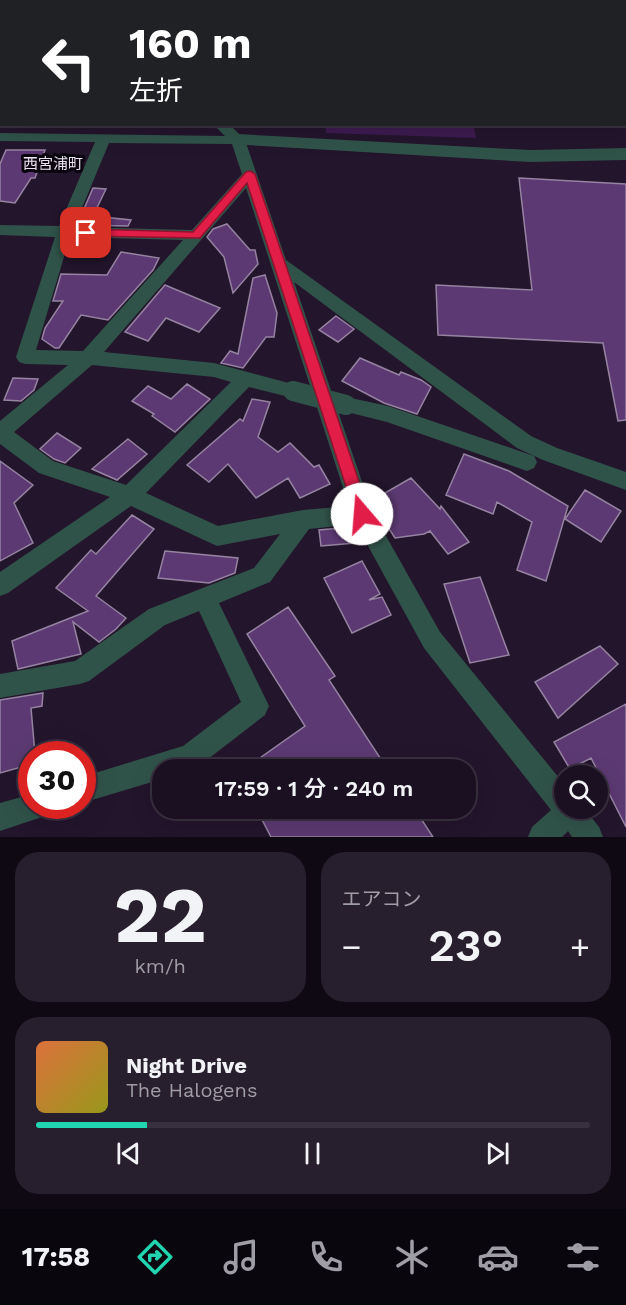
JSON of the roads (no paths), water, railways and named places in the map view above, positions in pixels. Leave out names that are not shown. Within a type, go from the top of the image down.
[{"type":"street","points":[[222,126],[238,140],[362,514],[432,640],[554,793]]},
{"type":"street","points":[[0,137],[238,140],[530,156],[626,154]]},
{"type":"street","points":[[104,138],[64,232],[25,357],[88,358],[214,370],[388,414],[527,462]]},
{"type":"street","points":[[250,174],[88,358],[0,433],[46,467],[129,495],[217,536],[303,520],[362,514]]},
{"type":"street","points":[[0,230],[196,235]]},
{"type":"street","points":[[280,264],[524,442],[550,454],[626,481]]},
{"type":"street","points":[[0,585],[129,495],[245,378]]},
{"type":"street","points":[[0,686],[80,672],[157,617],[262,575],[303,520]]},
{"type":"street","points":[[96,786],[190,757],[256,706],[204,598]]},
{"type":"street","points":[[0,816],[18,811]]},
{"type":"street","points":[[542,837],[557,819]]},
{"type":"street","points":[[575,819],[589,837]]},
{"type":"district","name":"西宮浦町","points":[[53,164]]}]
